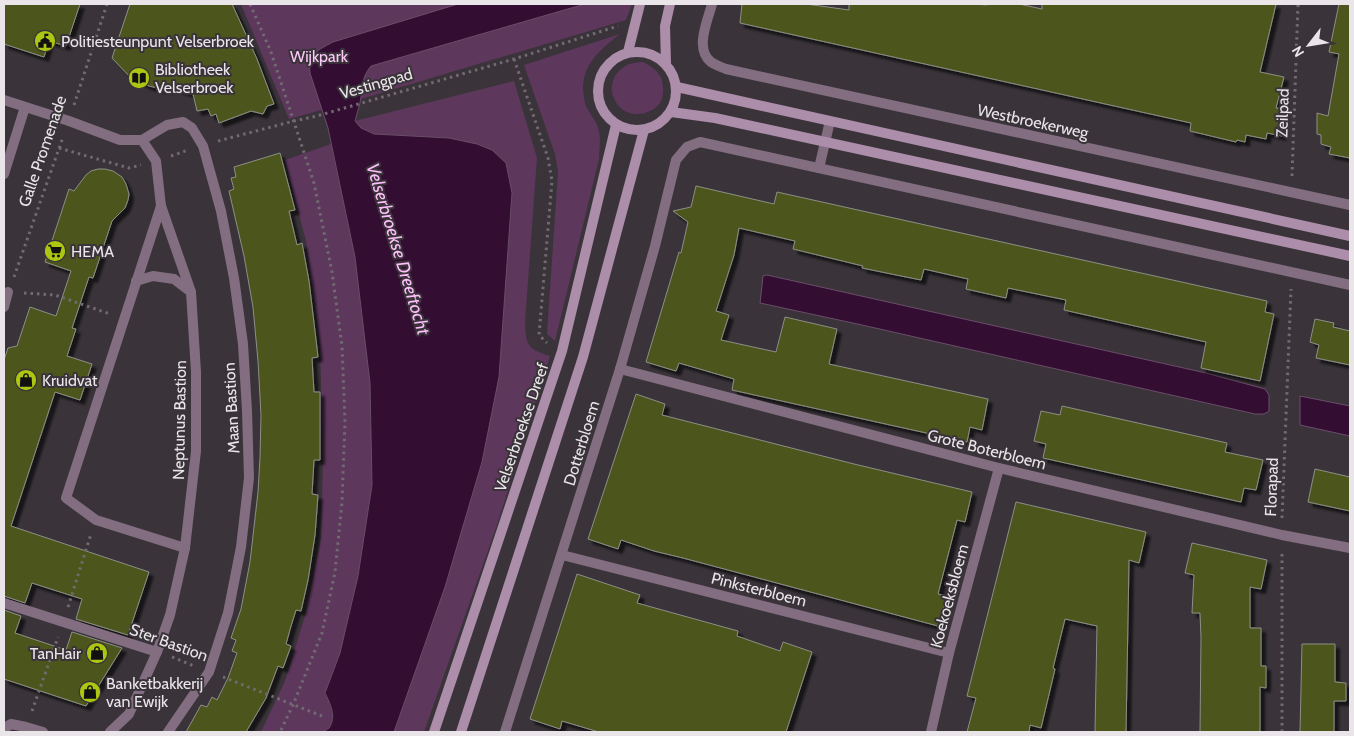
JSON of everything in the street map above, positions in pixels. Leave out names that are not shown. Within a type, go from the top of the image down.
[{"type":"main road","points":[[628,52],[640,4]]},
{"type":"main road","points":[[666,64],[665,26],[670,4]]},
{"type":"main road","points":[[641,51],[655,55],[666,64],[672,71],[677,87],[676,100],[671,112],[664,121],[644,130],[630,130],[616,125],[607,117],[601,107],[598,85],[602,73],[608,64],[628,52],[641,51]]},
{"type":"main road","points":[[677,87],[1350,236]]},
{"type":"main road","points":[[671,112],[715,118],[1350,256]]},
{"type":"main road","name":"Velserbroekse Dreef","points":[[434,732],[562,351],[616,125]]},
{"type":"main road","points":[[461,732],[583,357],[644,130]]},
{"type":"street","name":"Westbroekerweg","points":[[712,4],[703,38],[703,50],[710,62],[726,69],[1350,206]]},
{"type":"street","points":[[4,100],[69,120],[120,140],[142,140],[156,162]]},
{"type":"street","points":[[4,174],[26,107]]},
{"type":"street","points":[[830,121],[819,168],[1350,285]]},
{"type":"street","name":"Maan Bastion","points":[[142,140],[167,126],[182,122],[192,128],[203,146],[221,211],[235,287],[244,363],[247,412],[248,478],[241,547],[228,613],[209,672],[168,732]]},
{"type":"street","name":"Dotterbloem","points":[[507,732],[620,369],[676,160],[687,147],[700,142],[819,168]]},
{"type":"street","name":"Neptunus Bastion","points":[[110,732],[129,714],[157,652],[170,614],[185,548],[196,451],[196,372],[191,292],[161,206],[156,162]]},
{"type":"street","name":"Neptunus Bastion","points":[[161,206],[66,498],[96,520],[185,548]]},
{"type":"street","points":[[136,281],[153,276],[174,279],[191,292]]},
{"type":"street","points":[[4,307],[8,292]]},
{"type":"street","name":"Grote Boterbloem","points":[[620,369],[998,468],[1282,536],[1350,548]]},
{"type":"street","name":"Koekoeksbloem","points":[[931,732],[949,653],[998,468]]},
{"type":"street","name":"Pinksterbloem","points":[[562,555],[949,653]]},
{"type":"street","name":"Ster Bastion","points":[[4,603],[157,652]]},
{"type":"street","points":[[4,732],[5,728],[11,724],[43,732]]},
{"type":"path","name":"Galle Promenade","points":[[8,292],[69,120],[107,4]]},
{"type":"path","points":[[250,4],[271,52],[314,183],[332,272],[342,346],[345,422],[342,502],[335,572],[322,633],[280,732]]},
{"type":"path","name":"Zeilpad","points":[[1292,193],[1298,4]]},
{"type":"path","name":"Vestingpad","points":[[59,148],[129,168],[156,162],[203,146],[318,116],[636,22]]},
{"type":"path","points":[[514,58],[548,158],[552,181],[539,335],[551,347],[562,351]]},
{"type":"path","name":"Florapad","points":[[1282,732],[1282,536],[1292,272]]},
{"type":"path","points":[[8,292],[55,295],[124,318]]},
{"type":"path","points":[[26,727],[96,520]]},
{"type":"path","name":"Ster Bastion","points":[[157,652],[322,716]]},
{"type":"green space","name":"Wijkpark","points":[[241,4],[632,4],[626,20],[289,119]]},
{"type":"green space","points":[[620,34],[594,57],[584,80],[585,103],[599,132],[599,159],[555,341],[547,334],[558,172],[555,154],[524,65]]},
{"type":"green space","points":[[643,62],[654,69],[661,78],[663,82],[662,97],[658,106],[652,110],[640,114],[630,113],[621,108],[615,101],[612,91],[613,82],[618,73],[627,65]]},
{"type":"green space","points":[[514,81],[537,158],[525,322],[526,336],[532,348],[550,356],[497,525],[424,732],[394,732],[445,587],[499,377],[512,193],[449,138],[374,134],[361,128],[355,121]]},
{"type":"green space","points":[[331,144],[355,257],[370,383],[372,485],[358,576],[340,653],[325,693],[333,715],[331,724],[328,729],[322,732],[261,732],[285,681],[305,616],[321,539],[323,459],[320,344],[306,241],[285,160]]},
{"type":"water","name":"Velserbroekse Dreeftocht","points":[[458,4],[585,4],[371,66],[364,77],[355,121],[361,128],[374,134],[449,138],[477,144],[492,150],[506,163],[512,193],[499,377],[482,462],[445,587],[394,732],[322,732],[329,728],[333,715],[325,693],[340,653],[358,576],[372,485],[370,383],[355,257],[328,128],[310,73],[311,61],[315,53],[333,42]]},
{"type":"water","points":[[767,275],[1206,373],[1265,389],[1269,395],[1269,411],[1264,414],[1255,414],[760,303],[763,276]]},
{"type":"water","points":[[1300,396],[1350,406],[1350,436],[1300,425]]},
{"type":"building","points":[[4,4],[80,4],[66,46],[49,41],[44,57],[4,44]]},
{"type":"building","points":[[130,4],[232,4],[257,59],[274,104],[267,106],[263,114],[251,111],[219,123],[216,114],[211,116],[208,109],[197,111],[193,94],[175,88],[162,89],[149,86],[130,77],[112,58]]},
{"type":"building","points":[[742,4],[806,4],[849,10],[849,4],[1019,4],[1042,9],[1042,4],[1276,4],[1260,72],[1284,77],[1276,108],[1283,109],[1282,136],[1267,133],[1266,139],[1246,135],[1245,142],[1237,140],[1236,142],[1190,131],[1191,123],[740,23]]},
{"type":"building","points":[[1339,4],[1350,4],[1350,158],[1329,154],[1331,147],[1321,144],[1321,135],[1317,134],[1317,113],[1328,116],[1339,54],[1329,52]]},
{"type":"building","points":[[280,153],[295,210],[289,211],[297,245],[302,243],[309,281],[318,357],[312,358],[314,392],[320,392],[320,460],[314,460],[312,494],[318,495],[315,535],[308,580],[301,611],[296,610],[291,626],[286,644],[291,646],[283,668],[278,666],[266,698],[246,732],[186,732],[201,705],[207,707],[212,697],[217,700],[228,678],[237,653],[232,651],[236,640],[231,638],[241,609],[250,562],[258,492],[261,415],[258,361],[253,307],[244,256],[229,191],[234,189],[231,178],[236,177],[234,167]]},
{"type":"building","points":[[98,169],[113,171],[122,177],[129,194],[125,208],[112,221],[93,278],[89,277],[72,328],[76,329],[67,356],[92,364],[80,400],[55,392],[11,526],[149,572],[128,635],[76,619],[82,599],[32,583],[25,603],[4,596],[4,360],[8,348],[17,346],[30,307],[56,316],[71,271],[45,262],[69,189],[74,191],[86,175]]},
{"type":"building","points":[[696,186],[774,204],[777,192],[1267,301],[1265,312],[1274,314],[1260,381],[1201,368],[1206,342],[1064,310],[1066,300],[1008,288],[1006,298],[966,289],[968,279],[924,269],[921,280],[862,268],[863,266],[793,249],[795,241],[739,228],[734,255],[716,311],[729,315],[721,340],[776,352],[785,317],[837,329],[829,364],[988,399],[982,430],[970,427],[967,442],[732,390],[734,379],[679,363],[676,371],[646,362],[679,252],[681,253],[688,222],[673,211],[691,207]]},
{"type":"building","points":[[1315,319],[1334,323],[1333,327],[1350,331],[1350,365],[1316,358],[1319,345],[1310,342]]},
{"type":"building","points":[[636,394],[665,404],[662,415],[972,492],[965,522],[957,520],[938,594],[947,596],[938,626],[654,551],[621,540],[618,549],[588,539]]},
{"type":"building","points":[[1062,406],[1227,443],[1225,452],[1263,460],[1256,490],[1244,488],[1241,502],[1043,458],[1046,444],[1034,441],[1041,411],[1060,415]]},
{"type":"building","points":[[1315,469],[1350,477],[1350,511],[1308,502]]},
{"type":"building","points":[[1016,502],[1146,532],[1139,563],[1129,560],[1126,732],[1095,732],[1097,626],[1065,619],[1041,728],[1030,725],[1029,732],[967,732],[976,698],[967,696]]},
{"type":"building","points":[[1192,543],[1267,560],[1261,589],[1250,587],[1250,628],[1261,628],[1261,666],[1266,666],[1266,688],[1260,687],[1260,732],[1200,732],[1200,613],[1192,613],[1194,575],[1185,573]]},
{"type":"building","points":[[577,574],[640,595],[637,603],[738,631],[737,636],[780,651],[783,642],[812,652],[786,732],[599,732],[562,721],[560,729],[530,719]]},
{"type":"building","points":[[4,610],[21,616],[15,633],[66,650],[72,632],[122,648],[86,706],[4,679]]},
{"type":"building","points":[[1302,644],[1335,644],[1335,682],[1346,683],[1346,701],[1334,701],[1334,732],[1300,732]]},
{"type":"place","name":"Politiesteunpunt Velserbroek","points":[[45,41]]},
{"type":"place","name":"Bibliotheek Velserbroek","points":[[139,78]]},
{"type":"place","name":"HEMA","points":[[55,251]]},
{"type":"place","name":"Kruidvat","points":[[26,380]]},
{"type":"place","name":"TanHair","points":[[97,653]]},
{"type":"place","name":"Banketbakkerij van Ewijk","points":[[90,692]]}]
